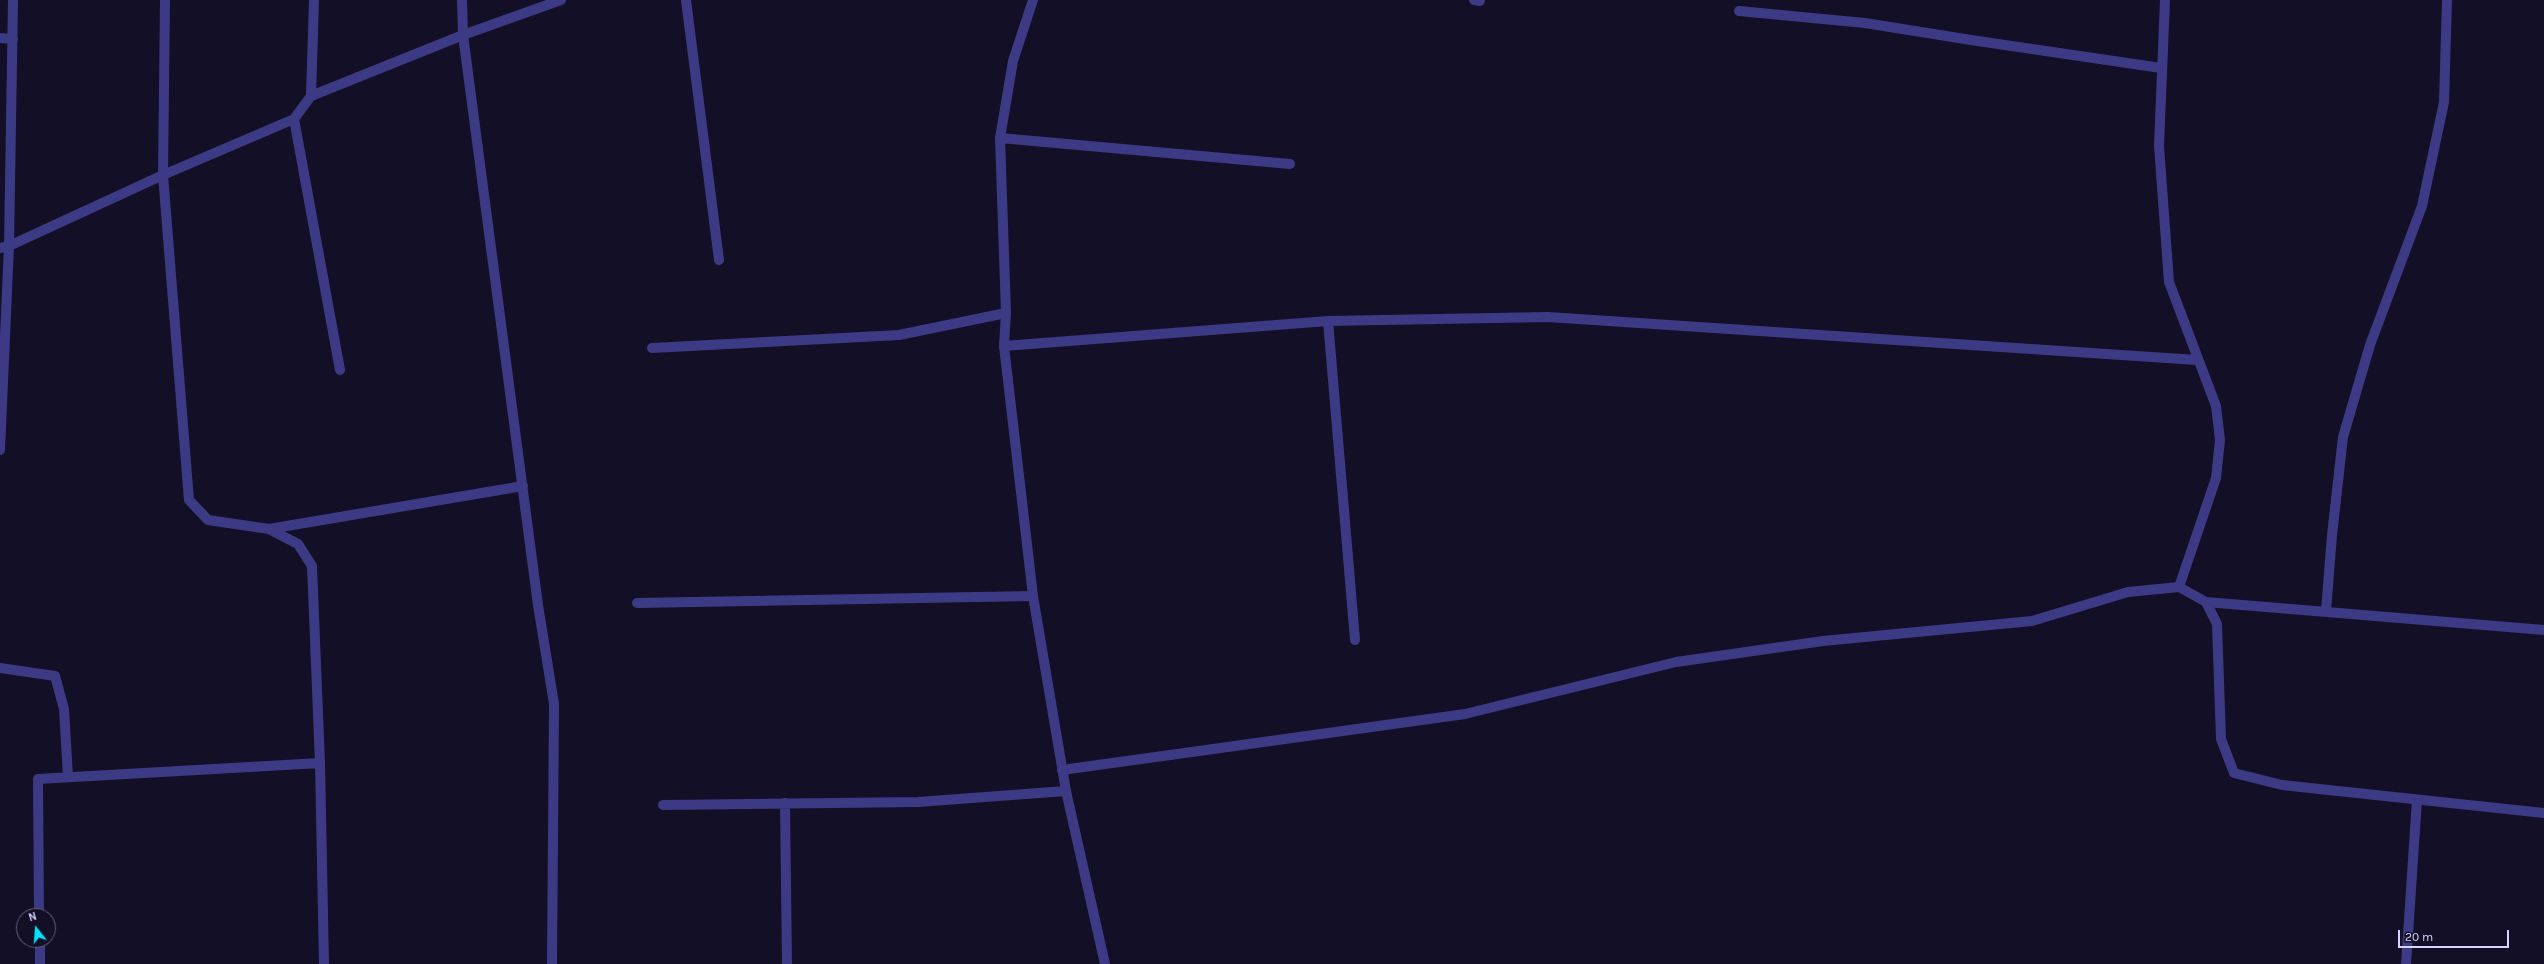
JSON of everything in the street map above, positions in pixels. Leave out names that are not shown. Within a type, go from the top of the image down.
[{"type":"street","points":[[0,450],[13,0]]},
{"type":"street","points":[[165,0],[163,176],[189,500],[208,520],[269,529],[523,486]]},
{"type":"street","points":[[311,96],[314,0]]},
{"type":"street","points":[[462,0],[463,35],[523,486],[554,704],[552,964]]},
{"type":"street","points":[[5,247],[294,119],[311,96],[463,35],[561,0]]},
{"type":"street","points":[[686,0],[719,260]]},
{"type":"street","points":[[1033,0],[1012,61],[1000,138],[1006,313],[1004,346],[1033,596],[1066,791],[1105,964]]},
{"type":"street","points":[[2165,0],[2161,68],[2159,146],[2169,282],[2197,360],[2216,406],[2220,440],[2216,478],[2179,587]]},
{"type":"street","points":[[2326,610],[2332,536],[2343,437],[2370,346],[2422,206],[2444,102],[2447,0]]},
{"type":"street","points":[[1739,11],[1865,22],[2161,68]]},
{"type":"street","points":[[0,38],[13,39]]},
{"type":"street","points":[[294,119],[340,370]]},
{"type":"street","points":[[1000,138],[1290,164]]},
{"type":"street","points":[[652,348],[899,335],[1006,313]]},
{"type":"street","points":[[1004,346],[1328,321],[1548,317],[2197,360]]},
{"type":"street","points":[[1328,321],[1355,640]]},
{"type":"street","points":[[269,529],[298,544],[312,566],[320,763],[324,964]]},
{"type":"street","points":[[1062,770],[1465,714],[1676,662],[1823,641],[2032,621],[2128,592],[2179,587],[2206,602],[2326,610],[2544,630]]},
{"type":"street","points":[[637,603],[1033,596]]},
{"type":"street","points":[[2206,602],[2218,624],[2221,739],[2234,773],[2282,785],[2544,813]]},
{"type":"street","points":[[0,668],[55,676],[64,709],[68,777]]},
{"type":"street","points":[[39,908],[38,779],[320,763]]},
{"type":"street","points":[[663,805],[918,802],[1066,791]]},
{"type":"street","points":[[2406,964],[2417,800]]},
{"type":"street","points":[[785,803],[787,964]]},
{"type":"street","points":[[40,948],[40,964]]}]
